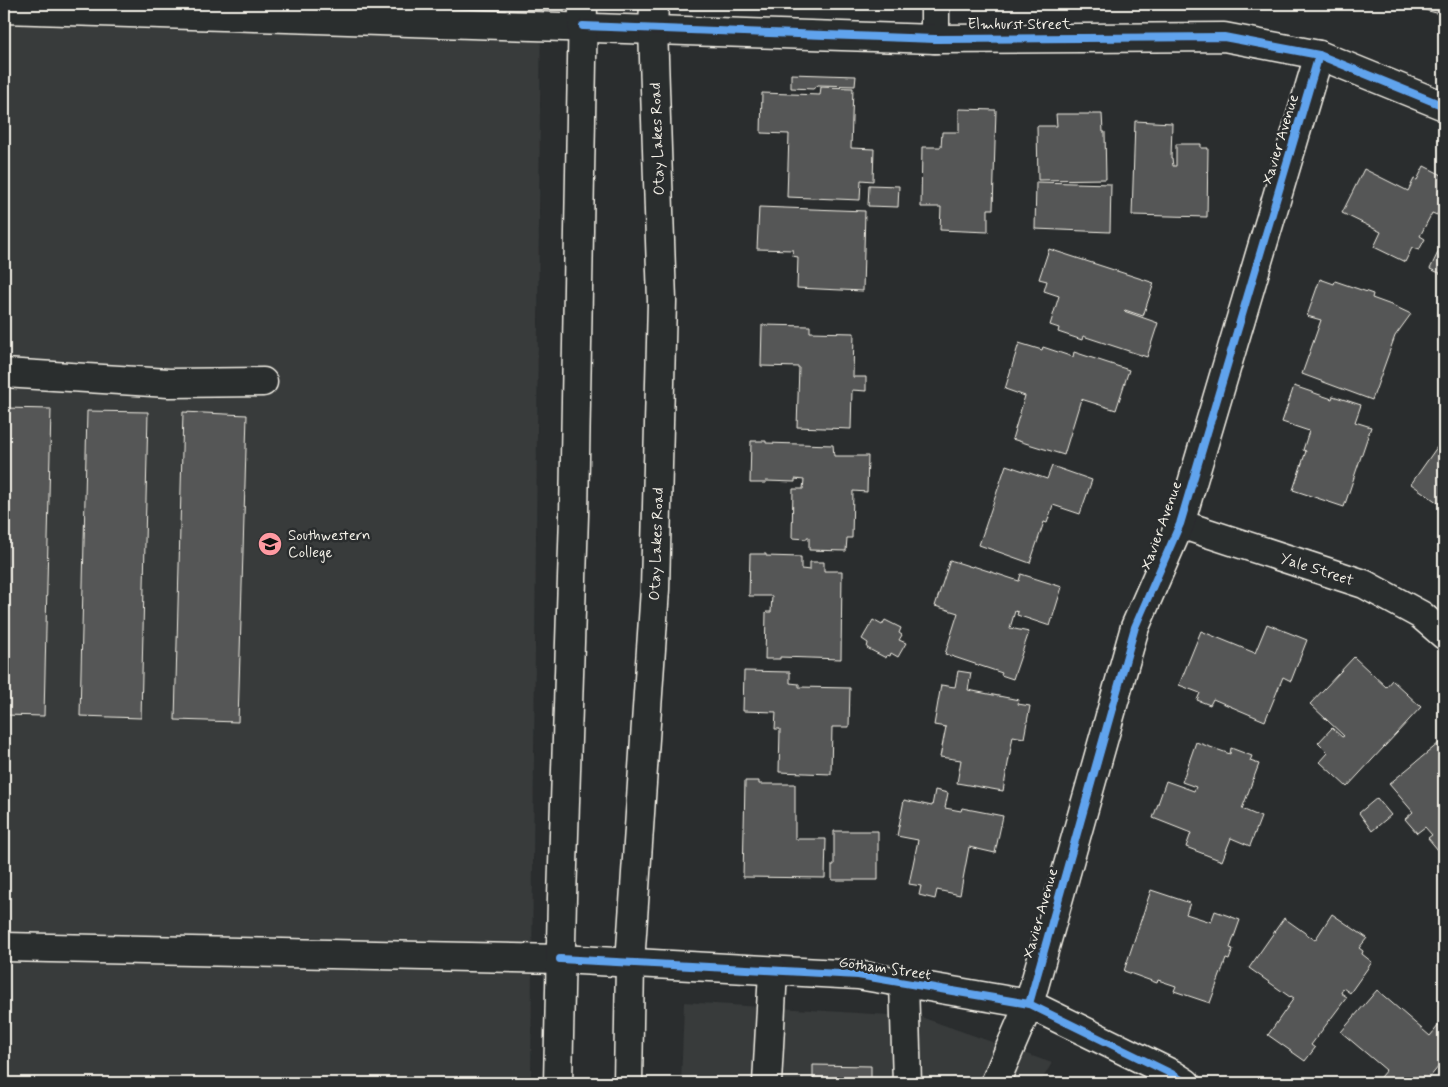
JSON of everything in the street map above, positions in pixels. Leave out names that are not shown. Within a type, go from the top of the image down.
[{"type":"street","points":[[935,4],[935,39]]},
{"type":"street","name":"Elmhurst Street","points":[[4,9],[188,9],[653,16],[935,39],[1224,37],[1319,55],[1444,106]]},
{"type":"street","points":[[558,1083],[574,505],[583,15]]},
{"type":"street","name":"Otay Lakes Road","points":[[628,1083],[630,963],[656,569],[662,301],[653,16]]},
{"type":"street","name":"Xavier Avenue","points":[[995,1083],[1028,1004],[1135,628],[1180,524],[1319,55]]},
{"type":"street","points":[[4,373],[170,383],[263,382]]},
{"type":"street","name":"Yale Street","points":[[1180,524],[1364,584],[1421,615],[1444,635]]},
{"type":"street","name":"Gotham Street","points":[[4,947],[560,959],[858,975],[1028,1004],[1172,1074],[1186,1083]]},
{"type":"street","points":[[767,1083],[772,971]]},
{"type":"street","points":[[904,983],[907,1083]]},
{"type":"shaded area","name":"Southwestern College","points":[[4,4],[541,4],[531,1083],[4,1083]]},
{"type":"shaded area","points":[[684,1002],[921,1017],[1052,1063],[1040,1083],[681,1083]]},
{"type":"building","points":[[1422,4],[1444,4],[1444,15],[1421,9]]},
{"type":"building","points":[[791,74],[856,76],[855,86],[818,85],[813,89],[791,88]]},
{"type":"building","points":[[821,87],[853,88],[851,148],[874,149],[873,181],[861,180],[860,200],[787,197],[789,134],[761,133],[762,93],[820,95]]},
{"type":"building","points":[[959,109],[996,110],[993,209],[988,209],[988,232],[940,230],[941,207],[921,207],[922,147],[941,147],[942,132],[959,132]]},
{"type":"building","points":[[1056,114],[1102,114],[1103,132],[1105,132],[1106,179],[1038,180],[1037,126],[1057,126]]},
{"type":"building","points":[[1135,121],[1172,123],[1171,158],[1173,166],[1176,166],[1176,144],[1201,144],[1201,148],[1208,148],[1207,217],[1132,215]]},
{"type":"building","points":[[1424,166],[1444,176],[1444,201],[1437,215],[1432,213],[1420,236],[1425,239],[1419,250],[1412,248],[1405,262],[1374,247],[1381,232],[1342,213],[1364,169],[1408,191],[1414,179],[1417,180]]},
{"type":"building","points":[[1036,182],[1111,184],[1110,232],[1035,229]]},
{"type":"building","points":[[869,185],[899,186],[898,207],[868,206]]},
{"type":"building","points":[[759,207],[865,211],[863,291],[797,288],[798,257],[792,256],[793,250],[757,249]]},
{"type":"building","points":[[1444,240],[1444,275],[1430,269]]},
{"type":"building","points":[[1049,249],[1154,283],[1143,316],[1124,311],[1158,323],[1147,357],[1083,336],[1082,340],[1058,332],[1059,328],[1050,325],[1059,296],[1044,291],[1047,281],[1039,279]]},
{"type":"building","points":[[1320,279],[1334,284],[1335,281],[1373,294],[1372,298],[1411,314],[1395,336],[1372,400],[1302,374],[1321,320],[1307,316]]},
{"type":"building","points":[[762,325],[810,326],[810,332],[854,333],[853,377],[866,377],[866,391],[852,390],[851,429],[797,427],[799,367],[761,366]]},
{"type":"building","points":[[1019,343],[1042,350],[1043,347],[1073,357],[1074,352],[1129,370],[1116,410],[1081,399],[1064,455],[1012,439],[1025,396],[1005,389]]},
{"type":"building","points":[[1294,386],[1332,399],[1333,396],[1361,405],[1355,422],[1371,427],[1344,507],[1293,490],[1306,451],[1303,450],[1309,431],[1282,422]]},
{"type":"building","points":[[4,408],[51,409],[44,716],[4,715]]},
{"type":"building","points":[[87,411],[148,412],[141,718],[80,716]]},
{"type":"building","points":[[183,412],[247,415],[238,722],[175,720]]},
{"type":"building","points":[[1442,440],[1444,441],[1444,507],[1411,484]]},
{"type":"building","points":[[751,441],[833,445],[834,456],[868,456],[867,492],[853,491],[852,538],[847,538],[846,551],[809,550],[809,537],[807,539],[792,538],[793,489],[803,489],[804,480],[750,483]]},
{"type":"building","points":[[1006,465],[1047,479],[1052,466],[1092,480],[1080,514],[1053,505],[1047,523],[1044,522],[1030,563],[979,545]]},
{"type":"building","points":[[750,554],[801,557],[801,569],[810,570],[810,562],[824,562],[824,571],[842,571],[841,659],[780,657],[780,659],[765,659],[766,612],[771,612],[772,596],[749,596]]},
{"type":"building","points":[[950,560],[1019,581],[1021,574],[1062,587],[1050,626],[1017,615],[1018,612],[1015,611],[1010,628],[1029,632],[1013,679],[1001,675],[1002,673],[945,654],[958,613],[935,606]]},
{"type":"building","points":[[873,620],[882,625],[885,620],[901,628],[899,633],[902,635],[899,640],[906,643],[898,657],[891,653],[886,658],[867,648],[868,643],[862,639]]},
{"type":"building","points":[[1267,624],[1307,640],[1291,681],[1283,677],[1265,721],[1213,699],[1210,705],[1197,700],[1200,693],[1179,685],[1201,631],[1255,653]]},
{"type":"building","points":[[1354,657],[1386,687],[1392,680],[1421,707],[1347,787],[1320,762],[1328,753],[1318,743],[1332,728],[1342,737],[1344,736],[1310,704]]},
{"type":"building","points":[[744,671],[790,672],[790,683],[799,684],[799,687],[850,688],[849,727],[832,727],[831,774],[779,772],[780,729],[775,729],[776,712],[743,711]]},
{"type":"building","points":[[958,671],[971,673],[968,690],[1019,700],[1018,704],[1030,706],[1024,738],[1013,736],[1003,791],[957,783],[961,760],[940,757],[946,727],[934,725],[941,685],[955,687]]},
{"type":"building","points":[[1444,739],[1444,849],[1442,846],[1438,850],[1428,838],[1432,835],[1425,827],[1417,833],[1405,819],[1413,812],[1389,784]]},
{"type":"building","points":[[1196,742],[1230,754],[1231,748],[1252,756],[1250,761],[1259,764],[1242,809],[1261,817],[1250,846],[1231,838],[1222,861],[1186,847],[1191,833],[1153,818],[1166,781],[1194,791],[1196,787],[1182,782]]},
{"type":"building","points":[[745,781],[759,781],[759,784],[795,784],[795,839],[826,839],[825,878],[743,877]]},
{"type":"building","points":[[935,790],[948,793],[945,808],[961,811],[962,808],[1003,816],[995,853],[969,847],[960,895],[937,890],[935,899],[919,895],[921,886],[909,884],[918,840],[897,836],[904,800],[932,806]]},
{"type":"building","points":[[1377,798],[1391,815],[1372,831],[1359,813]]},
{"type":"building","points":[[834,831],[878,831],[878,880],[832,880]]},
{"type":"building","points":[[1151,890],[1190,903],[1186,914],[1211,922],[1215,911],[1240,920],[1230,948],[1233,949],[1229,960],[1226,959],[1210,1003],[1174,991],[1176,986],[1158,980],[1157,983],[1124,971]]},
{"type":"building","points":[[1332,914],[1367,938],[1359,948],[1363,951],[1362,954],[1372,962],[1350,993],[1343,988],[1341,993],[1347,997],[1311,1045],[1315,1048],[1305,1061],[1268,1035],[1294,998],[1249,968],[1284,918],[1315,940]]},
{"type":"building","points":[[1377,990],[1430,1036],[1444,1021],[1444,1060],[1425,1083],[1375,1083],[1386,1070],[1341,1032]]},
{"type":"building","points":[[813,1065],[871,1066],[871,1083],[813,1083]]},
{"type":"cycle path","points":[[583,26],[935,39],[1224,37],[1319,55],[1444,106]]},
{"type":"cycle path","points":[[1029,1004],[1135,627],[1180,524],[1319,55]]},
{"type":"cycle path","points":[[560,959],[858,975],[1029,1004],[1172,1074],[1186,1083]]},
{"type":"place","name":"Southwestern College","points":[[270,544]]}]
